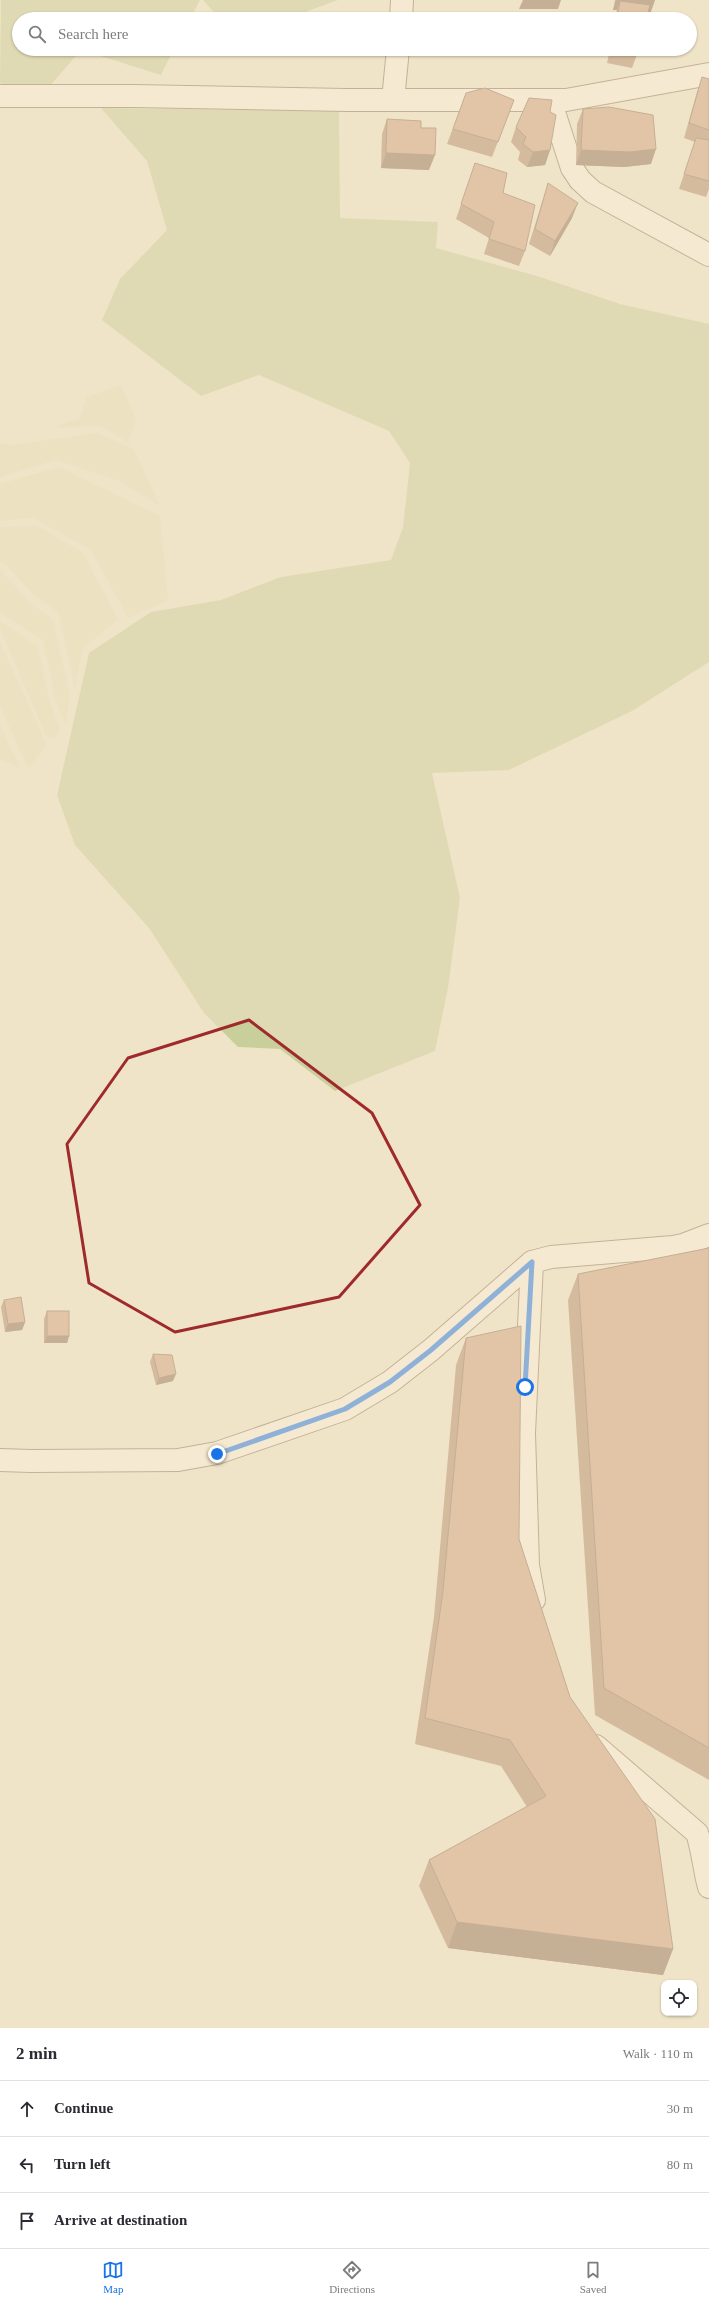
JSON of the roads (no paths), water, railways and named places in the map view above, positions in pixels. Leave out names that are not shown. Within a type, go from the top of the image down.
[{"type":"street","points":[[401,12],[402,0]]},
{"type":"street","points":[[393,100],[397,56]]},
{"type":"street","points":[[0,96],[393,100],[566,100],[709,74]]},
{"type":"street","points":[[550,100],[572,168],[580,180],[592,192],[709,255]]},
{"type":"street","points":[[0,1460],[178,1460],[217,1454],[345,1409],[390,1382],[431,1350],[532,1262],[551,1258],[683,1245],[709,1235]]},
{"type":"street","points":[[532,1262],[524,1433],[528,1565],[530,1585],[539,1622]]},
{"type":"street","points":[[581,1734],[697,1833],[703,1849],[704,1865],[709,1887]]}]
